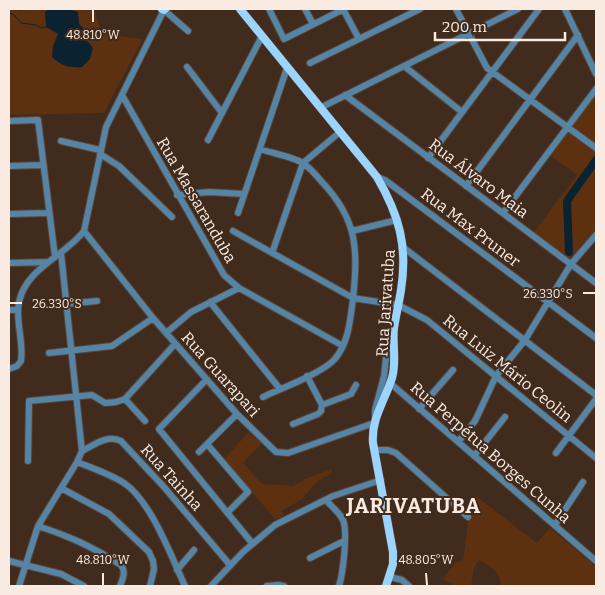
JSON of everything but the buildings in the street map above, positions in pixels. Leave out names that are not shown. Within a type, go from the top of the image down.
[{"type":"main road","name":"Rua Jarivatuba","points":[[240,9],[377,177],[397,220],[404,248],[403,273],[393,339],[394,366],[390,383],[375,422],[373,438],[392,546],[393,564],[386,586]]},
{"type":"street","points":[[9,369],[17,366],[21,361],[18,310],[24,288],[32,277],[84,231],[106,127],[164,9],[188,31]]},
{"type":"street","points":[[269,9],[284,39],[344,9],[359,39]]},
{"type":"street","points":[[305,9],[313,24]]},
{"type":"street","points":[[310,63],[420,9]]},
{"type":"street","points":[[456,9],[485,66],[596,148]]},
{"type":"street","points":[[320,108],[518,9]]},
{"type":"street","points":[[428,158],[540,9]]},
{"type":"street","points":[[565,9],[596,74]]},
{"type":"street","points":[[466,186],[578,35]]},
{"type":"street","points":[[208,140],[262,36]]},
{"type":"street","points":[[404,66],[462,112]]},
{"type":"street","points":[[187,67],[222,113]]},
{"type":"street","points":[[238,213],[288,68]]},
{"type":"street","points":[[503,213],[596,88]]},
{"type":"street","name":"Rua Massaranduba","points":[[122,95],[220,270],[230,282],[343,346]]},
{"type":"street","name":"Rua Álvaro Maia","points":[[345,95],[596,283]]},
{"type":"street","points":[[9,121],[38,120],[55,258]]},
{"type":"street","points":[[272,253],[303,164],[340,132]]},
{"type":"street","points":[[62,141],[100,152],[119,166],[172,217]]},
{"type":"street","points":[[260,149],[303,164],[324,184],[339,202],[352,231],[356,259],[349,329],[343,346],[330,363],[263,397]]},
{"type":"street","points":[[9,166],[44,165]]},
{"type":"street","name":"Rua Max Pruner","points":[[377,177],[385,180],[596,338]]},
{"type":"street","points":[[177,195],[209,192],[244,194]]},
{"type":"street","points":[[9,214],[49,213]]},
{"type":"street","points":[[352,231],[397,220]]},
{"type":"street","name":"Rua Guarapari","points":[[84,231],[153,318],[206,380],[273,449],[284,454],[375,422]]},
{"type":"street","points":[[233,231],[353,298]]},
{"type":"street","points":[[458,442],[480,414],[490,385],[525,340],[570,264],[596,235]]},
{"type":"street","points":[[404,248],[596,395]]},
{"type":"street","points":[[19,586],[38,526],[82,451],[61,252]]},
{"type":"street","points":[[9,263],[48,262]]},
{"type":"street","points":[[166,333],[186,315],[239,288]]},
{"type":"street","name":"Rua Luiz Mário Ceolin","points":[[353,298],[398,305],[427,320],[596,458]]},
{"type":"street","points":[[66,304],[97,301]]},
{"type":"street","points":[[210,302],[280,389]]},
{"type":"street","points":[[9,310],[18,310]]},
{"type":"street","points":[[49,353],[112,346],[153,318]]},
{"type":"street","points":[[375,422],[375,410],[384,376],[388,349],[393,339]]},
{"type":"street","points":[[28,461],[29,401],[92,395],[105,403],[125,399],[175,344]]},
{"type":"street","points":[[419,409],[453,370]]},
{"type":"street","points":[[293,424],[321,411],[322,405],[307,376]]},
{"type":"street","points":[[206,380],[158,429],[252,543]]},
{"type":"street","name":"Rua Perpétua Borges Cunha","points":[[390,383],[596,561]]},
{"type":"street","points":[[322,405],[351,394],[356,385]]},
{"type":"street","points":[[125,399],[145,422]]},
{"type":"street","points":[[556,453],[596,399]]},
{"type":"street","points":[[199,452],[237,414]]},
{"type":"street","points":[[474,456],[505,416]]},
{"type":"street","name":"Rua Tainha","points":[[82,451],[107,438],[121,441],[170,494],[230,565]]},
{"type":"street","points":[[208,444],[248,492],[228,512]]},
{"type":"street","points":[[374,450],[388,450],[396,453],[468,517]]},
{"type":"street","points":[[77,462],[114,478],[133,491],[153,519],[185,586]]},
{"type":"street","points":[[214,585],[230,565],[252,543],[275,525],[326,500],[381,480]]},
{"type":"street","points":[[555,526],[583,482]]},
{"type":"street","points":[[61,488],[109,514],[149,552],[154,569],[150,586]]},
{"type":"street","points":[[326,500],[343,519],[344,525],[343,567],[339,586]]},
{"type":"street","points":[[38,526],[76,539],[121,565],[124,577],[120,586]]},
{"type":"street","points":[[310,558],[344,541]]},
{"type":"street","points":[[177,570],[194,550]]},
{"type":"street","points":[[9,561],[61,574],[84,586]]},
{"type":"street","points":[[390,577],[402,580],[409,586]]},
{"type":"street","points":[[267,586],[284,586]]},
{"type":"shaded area","points":[[9,9],[21,11],[24,9],[94,9],[102,34],[143,39],[104,113],[9,115]]},
{"type":"shaded area","points":[[596,95],[596,144],[573,127],[573,125]]},
{"type":"shaded area","points":[[570,132],[596,152],[596,232],[573,257],[569,258],[534,232],[577,175],[551,156]]},
{"type":"shaded area","points":[[248,433],[262,443],[243,463],[262,484],[293,486],[305,479],[332,469],[332,473],[318,481],[304,498],[282,511],[284,515],[276,520],[224,459]]},
{"type":"shaded area","points":[[476,496],[537,543],[550,528],[596,567],[596,586],[501,586],[499,577],[494,570],[479,560],[474,568],[471,586],[457,586],[443,579],[456,562],[463,561],[468,522],[463,514],[465,508]]},
{"type":"water","points":[[49,9],[68,9],[78,12],[79,24],[86,31],[85,38],[93,48],[90,59],[82,67],[66,66],[52,57],[53,46],[58,34],[46,27],[45,12]]},
{"type":"waterway","points":[[9,13],[14,15],[21,23],[36,25],[42,28],[46,27]]},
{"type":"waterway","points":[[569,252],[567,201],[596,160]]},
{"type":"district","name":"JARIVATUBA","points":[[414,506]]}]
